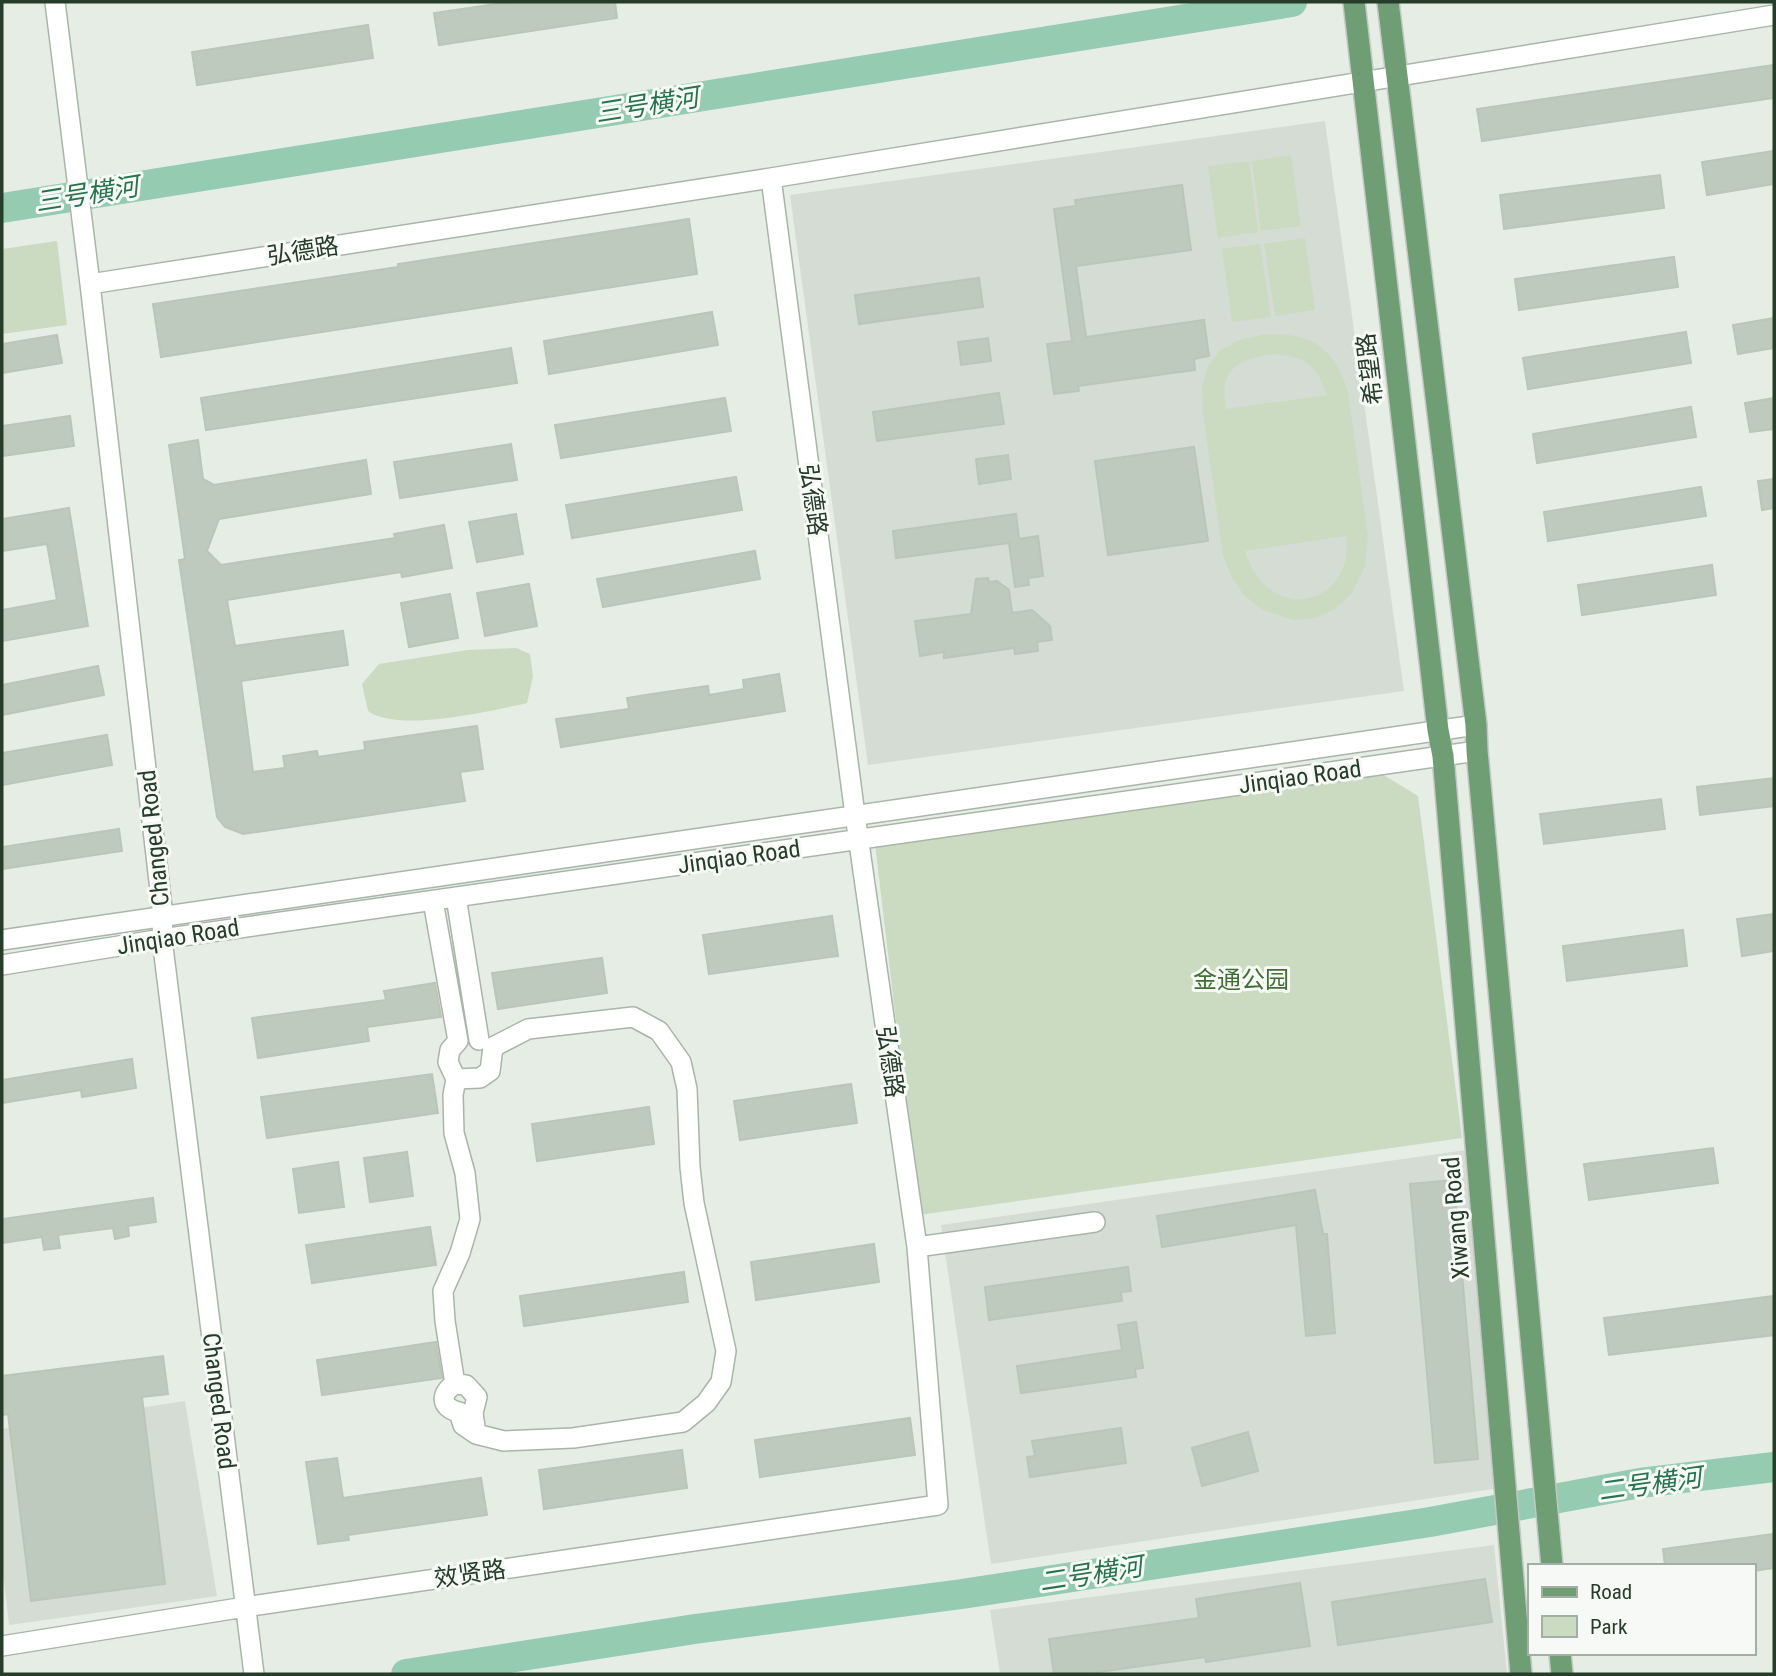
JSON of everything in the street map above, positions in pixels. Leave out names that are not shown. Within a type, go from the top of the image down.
[{"type":"main road","name":"希望路","points":[[1354,2],[1443,757]]},
{"type":"main road","points":[[1388,2],[1476,725],[1552,1564]]},
{"type":"main road","name":"Xiwang Road","points":[[1443,757],[1521,1674]]},
{"type":"main road","points":[[1560,1655],[1562,1674]]},
{"type":"street","name":"Changed Road","points":[[55,2],[163,916],[162,939],[254,1674]]},
{"type":"street","points":[[771,178],[1774,15]]},
{"type":"street","name":"弘德路","points":[[90,284],[771,178],[855,815],[917,1247],[938,1505]]},
{"type":"street","name":"Jinqiao Road","points":[[2,940],[1476,725]]},
{"type":"street","name":"Jinqiao Road","points":[[2,965],[162,939],[1477,751]]},
{"type":"street","points":[[456,897],[490,1071],[480,1078],[456,1079]]},
{"type":"street","points":[[433,901],[458,1041]]},
{"type":"street","points":[[633,1017],[659,1031],[681,1062],[687,1089],[694,1203],[726,1351],[721,1382],[706,1403],[683,1422],[573,1438],[504,1441],[476,1434],[473,1413],[477,1397],[467,1385],[455,1384],[445,1321],[443,1291],[460,1253],[470,1219],[465,1173],[454,1133],[453,1095],[456,1079],[448,1062],[450,1050],[458,1041],[468,1038],[486,1043],[528,1029],[633,1017]]},
{"type":"street","points":[[917,1247],[1095,1222]]},
{"type":"street","name":"效贤路","points":[[2,1646],[245,1607],[938,1505]]},
{"type":"shaded area","points":[[1325,121],[1404,691],[868,765],[790,195]]},
{"type":"shaded area","points":[[1466,1150],[1499,1488],[991,1564],[941,1225]]},
{"type":"shaded area","points":[[185,1401],[217,1596],[9,1625],[2,1563],[2,1429]]},
{"type":"shaded area","points":[[1494,1545],[1507,1674],[1000,1674],[990,1610]]},
{"type":"green space","points":[[1291,155],[1301,226],[1261,231],[1252,161]]},
{"type":"green space","points":[[1249,161],[1258,232],[1218,238],[1208,166]]},
{"type":"green space","points":[[1305,238],[1315,310],[1275,316],[1264,244]]},
{"type":"green space","points":[[57,241],[67,325],[2,334],[2,249]]},
{"type":"green space","points":[[1260,244],[1271,317],[1232,322],[1222,249]]},
{"type":"green space","points":[[1268,334],[1284,335],[1298,337],[1320,346],[1336,364],[1348,392],[1368,536],[1365,566],[1352,593],[1335,609],[1316,618],[1293,620],[1263,610],[1244,595],[1232,578],[1223,555],[1203,413],[1202,387],[1208,366],[1220,350],[1242,339]],"holes":[[[1273,354],[1294,357],[1308,364],[1319,376],[1327,395],[1226,409],[1225,384],[1233,368],[1249,359]],[[1346,536],[1342,572],[1333,585],[1306,599],[1290,598],[1275,592],[1257,577],[1245,551]]]},
{"type":"green space","points":[[516,648],[530,654],[533,676],[527,703],[469,715],[422,720],[382,717],[368,711],[362,684],[379,664],[468,650]]},
{"type":"green space","name":"金通公园","points":[[1377,771],[1418,796],[1462,1138],[919,1215],[875,844]]},
{"type":"building","points":[[510,2],[615,2],[617,18],[439,45],[434,13]]},
{"type":"building","points":[[368,25],[373,58],[197,85],[192,52]]},
{"type":"building","points":[[1774,65],[1774,98],[1482,141],[1477,109]]},
{"type":"building","points":[[1774,151],[1774,184],[1707,195],[1702,162]]},
{"type":"building","points":[[1660,175],[1664,208],[1504,229],[1500,195]]},
{"type":"building","points":[[1182,185],[1191,250],[1076,266],[1086,337],[1204,320],[1209,356],[1194,359],[1195,370],[1078,386],[1079,391],[1054,394],[1047,344],[1072,341],[1054,209],[1076,206],[1075,200]]},
{"type":"building","points":[[689,219],[697,274],[161,357],[153,304]]},
{"type":"building","points":[[1674,257],[1678,287],[1519,310],[1515,279]]},
{"type":"building","points":[[979,278],[983,307],[859,324],[855,295]]},
{"type":"building","points":[[712,312],[718,345],[549,374],[544,341]]},
{"type":"building","points":[[1774,318],[1774,348],[1738,354],[1733,325]]},
{"type":"building","points":[[1686,332],[1691,363],[1528,389],[1523,358]]},
{"type":"building","points":[[57,335],[62,363],[2,373],[2,344]]},
{"type":"building","points":[[988,338],[991,361],[961,365],[958,342]]},
{"type":"building","points":[[511,348],[517,383],[206,430],[201,398]]},
{"type":"building","points":[[999,393],[1004,424],[877,441],[873,412]]},
{"type":"building","points":[[725,398],[731,431],[561,458],[555,425]]},
{"type":"building","points":[[1774,398],[1774,429],[1750,432],[1745,403]]},
{"type":"building","points":[[1691,407],[1696,437],[1537,463],[1533,434]]},
{"type":"building","points":[[70,416],[74,446],[2,456],[2,426]]},
{"type":"building","points":[[198,440],[203,479],[214,485],[366,460],[371,494],[219,519],[207,551],[221,565],[395,538],[394,534],[444,525],[452,568],[402,577],[401,572],[227,600],[235,646],[343,631],[348,665],[241,681],[253,772],[285,768],[283,756],[317,751],[318,757],[365,750],[364,742],[477,726],[483,769],[460,772],[465,801],[243,834],[225,827],[217,817],[179,560],[185,559],[169,445]]},
{"type":"building","points":[[511,444],[517,480],[400,498],[394,462]]},
{"type":"building","points":[[1194,447],[1208,541],[1108,555],[1095,461]]},
{"type":"building","points":[[1008,455],[1011,479],[979,484],[976,459]]},
{"type":"building","points":[[736,477],[742,510],[572,538],[566,505]]},
{"type":"building","points":[[1774,479],[1774,508],[1762,510],[1758,481]]},
{"type":"building","points":[[1701,487],[1706,516],[1548,541],[1544,512]]},
{"type":"building","points":[[69,508],[88,626],[2,641],[2,610],[57,600],[47,544],[2,551],[2,519]]},
{"type":"building","points":[[516,514],[523,554],[477,562],[469,522]]},
{"type":"building","points":[[1016,514],[1019,539],[1038,536],[1043,576],[1028,578],[1029,585],[1015,587],[1009,543],[896,558],[893,531]]},
{"type":"building","points":[[755,551],[760,579],[603,607],[597,579]]},
{"type":"building","points":[[1712,565],[1716,595],[1582,615],[1578,585]]},
{"type":"building","points":[[988,578],[989,582],[997,581],[1009,590],[1012,613],[1032,610],[1050,626],[1052,640],[1037,642],[1038,651],[1015,654],[1014,648],[944,658],[944,652],[920,656],[915,621],[971,614],[976,579]]},
{"type":"building","points":[[529,584],[537,626],[485,636],[477,593]]},
{"type":"building","points":[[450,594],[458,638],[409,647],[401,603]]},
{"type":"building","points":[[98,666],[104,695],[2,715],[2,685]]},
{"type":"building","points":[[779,674],[785,711],[561,747],[556,719],[629,709],[627,698],[652,694],[708,686],[709,695],[744,689],[743,680]]},
{"type":"building","points":[[107,735],[112,765],[2,785],[2,753]]},
{"type":"building","points":[[1774,778],[1774,806],[1700,815],[1697,787]]},
{"type":"building","points":[[1661,799],[1665,829],[1544,844],[1540,814]]},
{"type":"building","points":[[119,829],[122,851],[2,869],[2,847]]},
{"type":"building","points":[[1774,914],[1774,951],[1742,956],[1737,919]]},
{"type":"building","points":[[832,916],[838,956],[709,974],[703,935]]},
{"type":"building","points":[[1683,930],[1687,966],[1567,981],[1563,946]]},
{"type":"building","points":[[602,958],[607,993],[498,1009],[492,973]]},
{"type":"building","points":[[435,983],[441,1017],[367,1027],[369,1041],[258,1058],[252,1018],[386,1000],[384,991]]},
{"type":"building","points":[[132,1059],[136,1088],[82,1097],[81,1090],[2,1103],[2,1080]]},
{"type":"building","points":[[432,1074],[438,1113],[267,1138],[261,1097]]},
{"type":"building","points":[[851,1084],[857,1123],[740,1140],[734,1101]]},
{"type":"building","points":[[649,1107],[654,1144],[537,1161],[532,1124]]},
{"type":"building","points":[[1713,1148],[1718,1183],[1589,1200],[1584,1164]]},
{"type":"building","points":[[407,1152],[413,1196],[370,1202],[364,1158]]},
{"type":"building","points":[[338,1162],[344,1207],[299,1213],[293,1169]]},
{"type":"building","points":[[1454,1180],[1478,1459],[1435,1463],[1410,1184]]},
{"type":"building","points":[[1315,1190],[1323,1234],[1327,1234],[1335,1333],[1306,1336],[1296,1225],[1162,1247],[1157,1216]]},
{"type":"building","points":[[153,1198],[156,1222],[128,1226],[129,1236],[115,1239],[113,1228],[58,1235],[60,1248],[44,1250],[42,1237],[2,1243],[2,1219]]},
{"type":"building","points":[[430,1227],[436,1265],[312,1283],[306,1245]]},
{"type":"building","points":[[874,1244],[879,1282],[756,1300],[751,1262]]},
{"type":"building","points":[[1128,1267],[1131,1291],[1121,1292],[1122,1301],[989,1320],[985,1287]]},
{"type":"building","points":[[684,1272],[688,1302],[524,1326],[520,1296]]},
{"type":"building","points":[[1774,1296],[1774,1335],[1609,1355],[1604,1318]]},
{"type":"building","points":[[1136,1322],[1143,1368],[1135,1369],[1136,1377],[1021,1393],[1017,1366],[1122,1350],[1118,1325]]},
{"type":"building","points":[[436,1342],[442,1378],[322,1395],[317,1360]]},
{"type":"building","points":[[163,1356],[168,1394],[142,1397],[165,1584],[31,1601],[8,1414],[2,1415],[2,1376]]},
{"type":"building","points":[[910,1418],[915,1455],[760,1477],[755,1440]]},
{"type":"building","points":[[1121,1428],[1126,1463],[1030,1477],[1027,1457],[1035,1456],[1032,1441]]},
{"type":"building","points":[[1248,1432],[1258,1471],[1202,1486],[1192,1448]]},
{"type":"building","points":[[682,1450],[687,1488],[544,1509],[539,1470]]},
{"type":"building","points":[[337,1458],[343,1498],[481,1478],[487,1515],[348,1535],[349,1540],[318,1544],[306,1462]]},
{"type":"building","points":[[1774,1534],[1774,1568],[1755,1571],[1755,1564],[1665,1564],[1663,1549]]},
{"type":"building","points":[[1485,1579],[1492,1622],[1338,1645],[1332,1602]]},
{"type":"building","points":[[1300,1583],[1310,1646],[1206,1662],[1205,1657],[1085,1674],[1054,1674],[1049,1639],[1199,1618],[1196,1599]]},
{"type":"waterway","name":"三号横河","points":[[2,208],[1292,2]]},
{"type":"waterway","name":"二号横河","points":[[406,1674],[695,1629],[962,1594],[1430,1522],[1640,1483],[1774,1467]]}]
